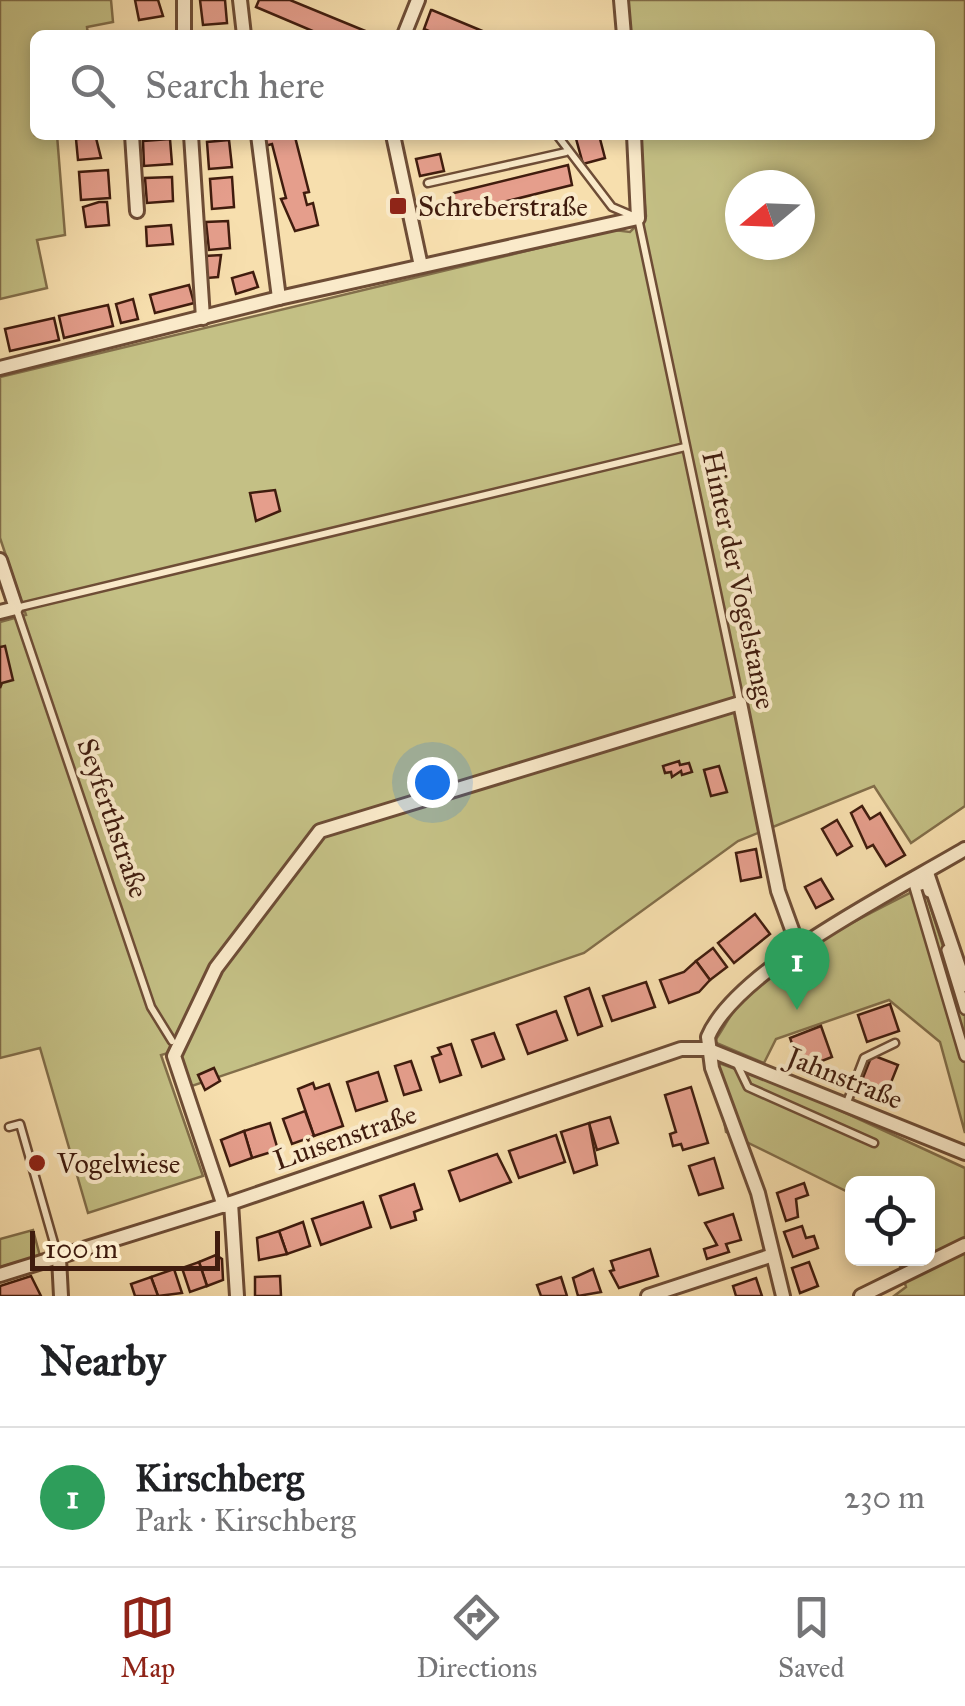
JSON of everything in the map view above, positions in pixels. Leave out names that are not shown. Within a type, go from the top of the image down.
[{"type":"street","points":[[184,0],[184,30]]},
{"type":"street","points":[[240,0],[243,30]]},
{"type":"street","points":[[406,30],[418,0]]},
{"type":"street","points":[[621,0],[624,30]]},
{"type":"street","points":[[132,140],[137,212]]},
{"type":"street","points":[[190,140],[203,318]]},
{"type":"street","points":[[259,140],[280,298]]},
{"type":"street","points":[[395,140],[421,266]]},
{"type":"street","points":[[0,368],[280,298],[638,218],[634,140]]},
{"type":"street","name":"Seyferthstraße","points":[[0,560],[16,608]]},
{"type":"street","points":[[0,612],[16,608]]},
{"type":"street","points":[[174,1044],[230,946],[320,831],[740,703]]},
{"type":"street","name":"Hinter der Vogelstange","points":[[740,703],[778,891],[799,949]]},
{"type":"street","points":[[783,1296],[754,1179],[707,1049],[712,1027],[799,949],[965,850]]},
{"type":"street","points":[[927,873],[965,985]]},
{"type":"street","points":[[965,1009],[926,883],[921,884],[915,887],[965,1056]]},
{"type":"street","name":"Seyferthstraße","points":[[174,1044],[176,1065],[228,1204],[238,1296]]},
{"type":"street","name":"Luisenstraße","points":[[0,1275],[228,1204],[652,1056],[682,1049],[707,1049]]},
{"type":"street","name":"Jahnstraße","points":[[707,1049],[965,1153]]},
{"type":"street","points":[[861,1296],[965,1245]]},
{"type":"street","points":[[648,1296],[770,1256]]},
{"type":"street","points":[[58,1258],[61,1296]]},
{"type":"lane","points":[[560,140],[612,207],[638,218]]},
{"type":"lane","points":[[428,184],[566,152]]},
{"type":"lane","name":"Hinter der Vogelstange","points":[[638,218],[740,703]]},
{"type":"lane","points":[[16,608],[685,447]]},
{"type":"lane","name":"Seyferthstraße","points":[[16,608],[152,1007],[174,1044]]},
{"type":"lane","points":[[846,1106],[864,1058],[894,1043]]},
{"type":"lane","points":[[736,1060],[748,1087],[874,1143]]},
{"type":"lane","points":[[10,1127],[20,1124],[58,1258]]},
{"type":"shaded area","points":[[0,0],[111,0],[113,22],[87,30],[30,30],[30,140],[57,140],[65,235],[37,240],[47,288],[0,299]]},
{"type":"shaded area","points":[[626,0],[965,0],[965,806],[911,843],[874,786],[738,841],[584,953],[186,1088],[175,1051],[161,1055],[203,1176],[88,1213],[40,1048],[0,1058],[0,622],[26,615],[0,538],[0,377],[614,230],[630,232],[646,216],[638,140],[935,140],[935,30],[629,30]]},
{"type":"shaded area","points":[[924,886],[965,1016],[965,1133],[940,1042],[889,1000],[776,1039],[764,1063],[714,1042],[740,1003],[781,968],[827,937]]},
{"type":"shaded area","points":[[719,1063],[809,1096],[965,1168],[965,1296],[894,1296],[906,1287],[900,1266],[935,1266],[935,1176],[845,1176],[845,1191],[726,1132],[714,1067]]},
{"type":"shaded area","points":[[33,1230],[40,1256],[0,1267],[0,1239]]},
{"type":"building","points":[[135,0],[158,0],[163,16],[139,20]]},
{"type":"building","points":[[200,0],[225,0],[227,23],[203,25]]},
{"type":"building","points":[[259,0],[290,0],[363,30],[310,30],[256,7]]},
{"type":"building","points":[[431,10],[480,30],[426,30]]},
{"type":"building","points":[[76,140],[96,140],[101,158],[78,160]]},
{"type":"building","points":[[170,140],[172,164],[144,166],[143,141]]},
{"type":"building","points":[[229,140],[232,167],[209,169],[207,142]]},
{"type":"building","points":[[263,140],[296,140],[309,192],[304,193],[307,205],[313,203],[318,225],[295,231],[281,199],[286,198],[272,144],[265,146]]},
{"type":"building","points":[[576,140],[600,140],[605,158],[583,164]]},
{"type":"building","points":[[440,154],[444,171],[420,176],[416,159]]},
{"type":"building","points":[[568,165],[572,185],[455,214],[450,194]]},
{"type":"building","points":[[108,170],[110,198],[81,200],[79,172]]},
{"type":"building","points":[[172,177],[173,201],[147,203],[145,178]]},
{"type":"building","points":[[232,177],[234,207],[212,209],[210,179]]},
{"type":"building","points":[[107,202],[109,225],[86,227],[83,207]]},
{"type":"building","points":[[228,221],[230,248],[209,250],[206,222]]},
{"type":"building","points":[[171,225],[173,244],[147,246],[146,227]]},
{"type":"building","points":[[221,255],[218,277],[207,278],[205,256]]},
{"type":"building","points":[[253,272],[258,287],[236,294],[232,278]]},
{"type":"building","points":[[189,285],[194,303],[155,313],[150,295]]},
{"type":"building","points":[[133,299],[138,319],[121,323],[116,304]]},
{"type":"building","points":[[108,305],[113,326],[64,338],[59,316]]},
{"type":"building","points":[[54,318],[59,340],[10,351],[5,329]]},
{"type":"building","points":[[275,490],[280,511],[256,521],[250,493]]},
{"type":"building","points":[[5,646],[13,680],[2,683],[0,688],[0,647]]},
{"type":"building","points":[[679,761],[680,765],[689,763],[692,772],[682,775],[681,771],[672,777],[671,772],[665,773],[663,766]]},
{"type":"building","points":[[719,766],[727,792],[711,796],[704,770]]},
{"type":"building","points":[[862,806],[870,819],[880,813],[905,855],[886,866],[873,845],[867,848],[851,813]]},
{"type":"building","points":[[837,820],[852,846],[837,855],[822,829]]},
{"type":"building","points":[[756,849],[761,877],[741,881],[736,853]]},
{"type":"building","points":[[821,879],[833,899],[816,908],[805,887]]},
{"type":"building","points":[[755,914],[770,934],[734,963],[718,943]]},
{"type":"building","points":[[713,948],[727,967],[710,980],[696,961]]},
{"type":"building","points":[[696,961],[710,980],[699,992],[669,1003],[660,980],[684,972]]},
{"type":"building","points":[[646,982],[655,1007],[612,1021],[603,996]]},
{"type":"building","points":[[589,988],[602,1026],[578,1035],[565,997]]},
{"type":"building","points":[[890,1004],[899,1031],[867,1042],[858,1015]]},
{"type":"building","points":[[556,1011],[567,1040],[528,1054],[517,1025]]},
{"type":"building","points":[[821,1026],[832,1057],[801,1069],[790,1038]]},
{"type":"building","points":[[494,1033],[504,1059],[482,1067],[472,1040]]},
{"type":"building","points":[[451,1044],[461,1075],[440,1082],[432,1057],[441,1054],[438,1048]]},
{"type":"building","points":[[872,1055],[898,1065],[884,1100],[858,1090]]},
{"type":"building","points":[[411,1061],[421,1090],[404,1095],[395,1066]]},
{"type":"building","points":[[214,1068],[220,1081],[205,1090],[198,1075]]},
{"type":"building","points":[[378,1072],[387,1101],[356,1111],[347,1082]]},
{"type":"building","points":[[313,1083],[315,1089],[329,1084],[343,1126],[314,1136],[298,1089]]},
{"type":"building","points":[[691,1087],[708,1143],[683,1150],[681,1144],[673,1146],[670,1134],[676,1132],[665,1095]]},
{"type":"building","points":[[305,1111],[314,1136],[292,1144],[283,1119]]},
{"type":"building","points":[[610,1117],[618,1143],[597,1150],[589,1123]]},
{"type":"building","points":[[270,1123],[278,1150],[252,1158],[244,1131]]},
{"type":"building","points":[[589,1123],[597,1165],[574,1173],[561,1132]]},
{"type":"building","points":[[244,1131],[252,1158],[230,1166],[221,1140]]},
{"type":"building","points":[[556,1135],[565,1162],[519,1178],[509,1151]]},
{"type":"building","points":[[497,1154],[511,1182],[460,1201],[449,1171]]},
{"type":"building","points":[[714,1158],[723,1188],[699,1195],[689,1166]]},
{"type":"building","points":[[804,1183],[808,1195],[796,1199],[798,1217],[786,1221],[777,1193]]},
{"type":"building","points":[[414,1184],[422,1209],[414,1212],[416,1220],[391,1228],[380,1196]]},
{"type":"building","points":[[363,1202],[371,1227],[321,1245],[312,1219]]},
{"type":"building","points":[[733,1214],[741,1240],[726,1244],[729,1252],[707,1259],[704,1249],[717,1245],[705,1223]]},
{"type":"building","points":[[303,1222],[310,1246],[287,1254],[279,1231]]},
{"type":"building","points":[[802,1226],[806,1238],[814,1236],[818,1248],[793,1257],[784,1232]]},
{"type":"building","points":[[279,1231],[287,1254],[259,1260],[257,1238]]},
{"type":"building","points":[[650,1249],[658,1276],[619,1288],[610,1271],[614,1270],[611,1261]]},
{"type":"building","points":[[216,1255],[222,1259],[223,1280],[207,1286],[199,1262]]},
{"type":"building","points":[[199,1262],[207,1286],[190,1292],[182,1268]]},
{"type":"building","points":[[809,1262],[818,1286],[800,1293],[792,1268]]},
{"type":"building","points":[[174,1269],[182,1293],[158,1296],[151,1277]]},
{"type":"building","points":[[593,1269],[601,1292],[578,1296],[573,1278]]},
{"type":"building","points":[[31,1276],[41,1296],[0,1296],[0,1286]]},
{"type":"building","points":[[280,1276],[281,1296],[255,1296],[255,1277]]},
{"type":"building","points":[[151,1277],[158,1296],[135,1296],[131,1284]]},
{"type":"building","points":[[561,1277],[567,1296],[541,1296],[537,1285]]},
{"type":"building","points":[[756,1278],[762,1296],[736,1296],[733,1286]]},
{"type":"place","name":"Schreberstraße","points":[[398,206]]},
{"type":"place","name":"Kirschberg","points":[[797,1010]]},
{"type":"place","name":"Vogelwiese","points":[[37,1163]]}]
